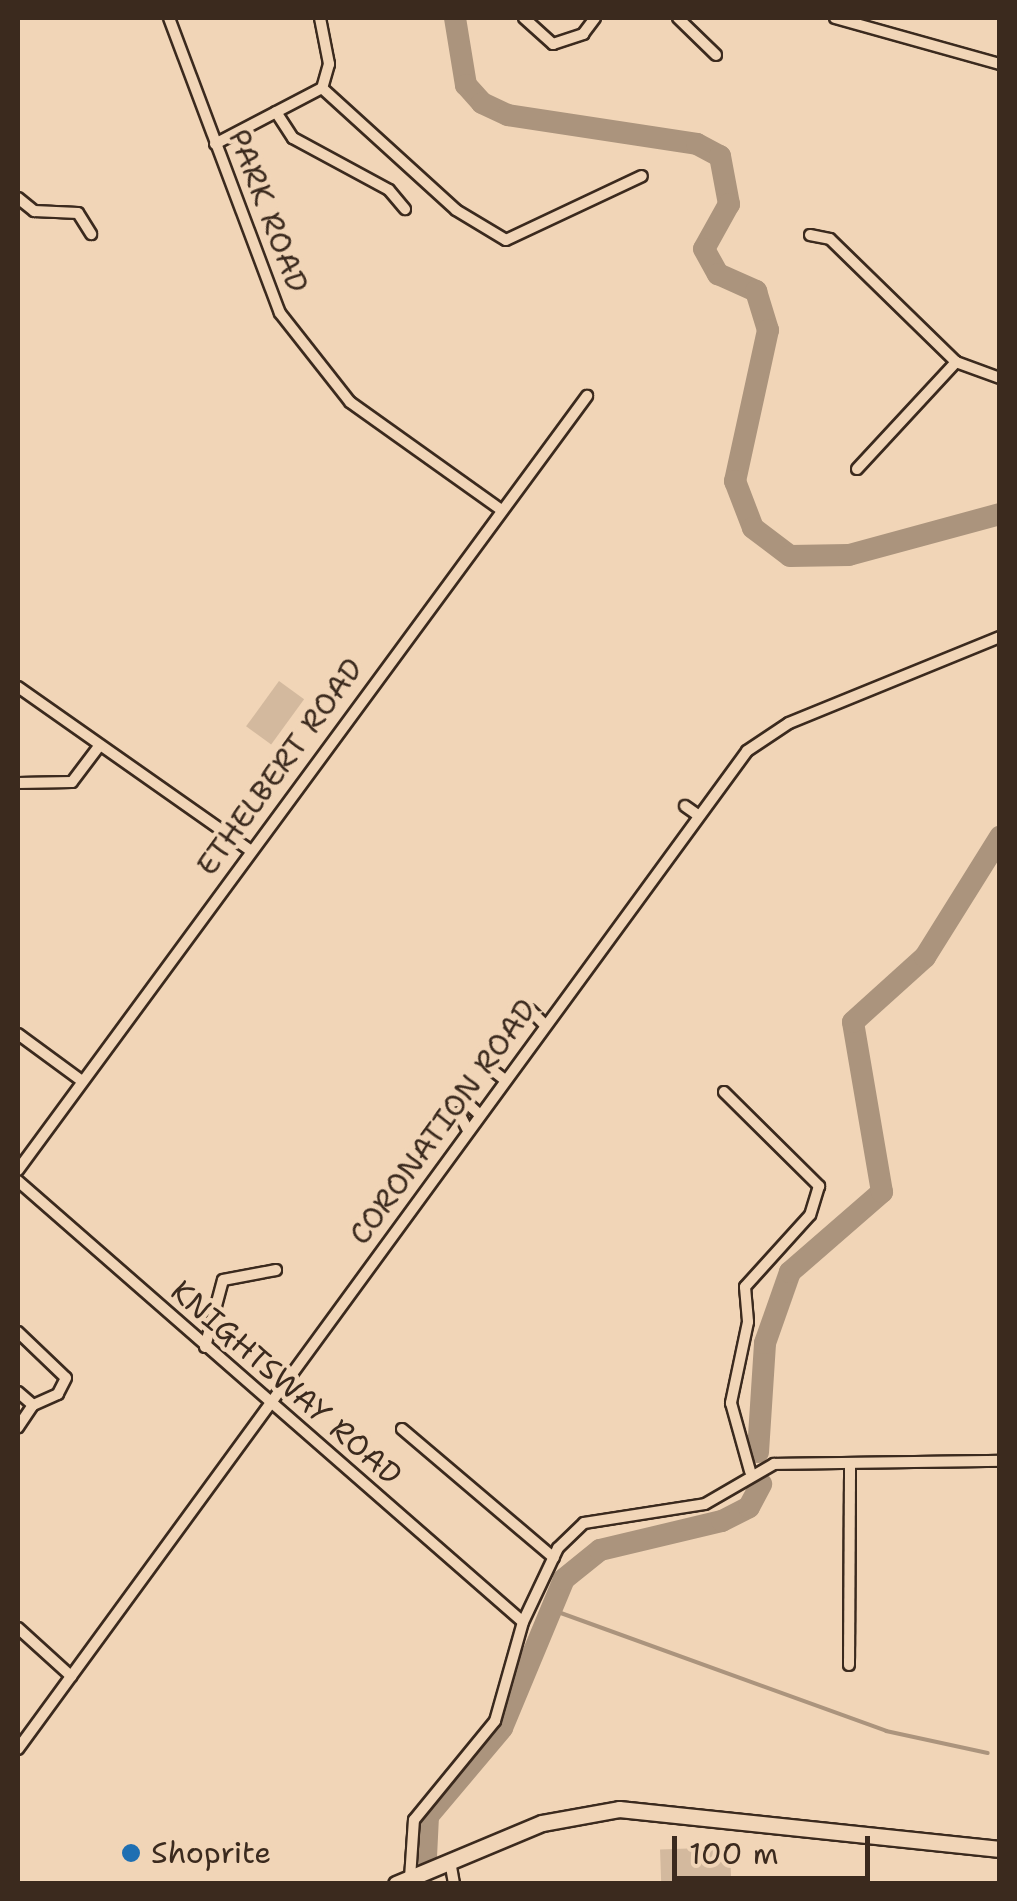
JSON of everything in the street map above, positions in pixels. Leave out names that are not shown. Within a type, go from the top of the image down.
[{"type":"street","name":"PARK ROAD","points":[[169,18],[269,290],[299,340],[350,402],[500,509]]},
{"type":"street","points":[[215,144],[322,88],[330,64],[320,18]]},
{"type":"street","points":[[524,18],[553,44],[583,34],[595,18]]},
{"type":"street","points":[[678,18],[716,55]]},
{"type":"street","points":[[835,18],[1000,64]]},
{"type":"street","points":[[322,88],[456,210],[506,240],[642,176]]},
{"type":"street","points":[[276,112],[293,138],[390,190],[406,209]]},
{"type":"street","points":[[18,198],[34,211],[78,213],[91,234]]},
{"type":"street","points":[[810,235],[830,239],[956,362],[1000,378]]},
{"type":"street","points":[[857,470],[956,362]]},
{"type":"street","name":"ETHELBERT ROAD","points":[[18,1170],[500,509],[587,396]]},
{"type":"street","name":"CORONATION ROAD","points":[[18,1749],[698,816],[767,736],[1000,637]]},
{"type":"street","points":[[18,687],[250,850]]},
{"type":"street","points":[[18,783],[72,782],[100,745]]},
{"type":"street","points":[[686,806],[698,816]]},
{"type":"street","points":[[530,1010],[545,1025]]},
{"type":"street","points":[[18,1034],[82,1080]]},
{"type":"street","points":[[491,1068],[505,1080]]},
{"type":"street","points":[[724,1092],[819,1186],[810,1215],[745,1287],[731,1403],[750,1471]]},
{"type":"street","points":[[466,1102],[480,1114]]},
{"type":"street","points":[[459,1113],[468,1131]]},
{"type":"street","name":"KNIGHTSWAY ROAD","points":[[18,1181],[523,1622]]},
{"type":"street","points":[[205,1346],[224,1280],[276,1270]]},
{"type":"street","points":[[18,1332],[66,1378],[58,1394],[33,1405],[18,1427]]},
{"type":"street","points":[[18,1392],[33,1405]]},
{"type":"street","points":[[402,1429],[554,1558]]},
{"type":"street","points":[[403,1881],[414,1820],[495,1721],[523,1622],[554,1558],[584,1523],[705,1504],[750,1471],[1000,1460]]},
{"type":"street","points":[[850,1464],[850,1665]]},
{"type":"street","points":[[18,1628],[72,1676]]},
{"type":"street","points":[[403,1881],[542,1823],[619,1808],[1000,1849]]},
{"type":"street","points":[[450,1861],[454,1884]]},
{"type":"shaded area","points":[[279,681],[304,699],[271,745],[246,726]]},
{"type":"shaded area","points":[[730,1847],[731,1883],[661,1884],[660,1849]]},
{"type":"waterway","points":[[455,18],[466,85],[482,103],[508,115],[697,144],[720,156],[729,204],[704,249],[718,274],[756,291],[768,330],[735,481],[753,528],[790,556],[849,555],[1000,514]]},
{"type":"waterway","points":[[758,1452],[765,1343],[790,1272],[882,1192],[853,1022],[925,957],[1000,837]]},
{"type":"waterway","points":[[426,1857],[428,1816],[502,1728],[564,1579],[600,1550],[722,1521],[749,1507],[761,1484]]},
{"type":"waterway","points":[[547,1608],[886,1731],[988,1753]]},
{"type":"place","name":"Shoprite","points":[[131,1853]]}]
